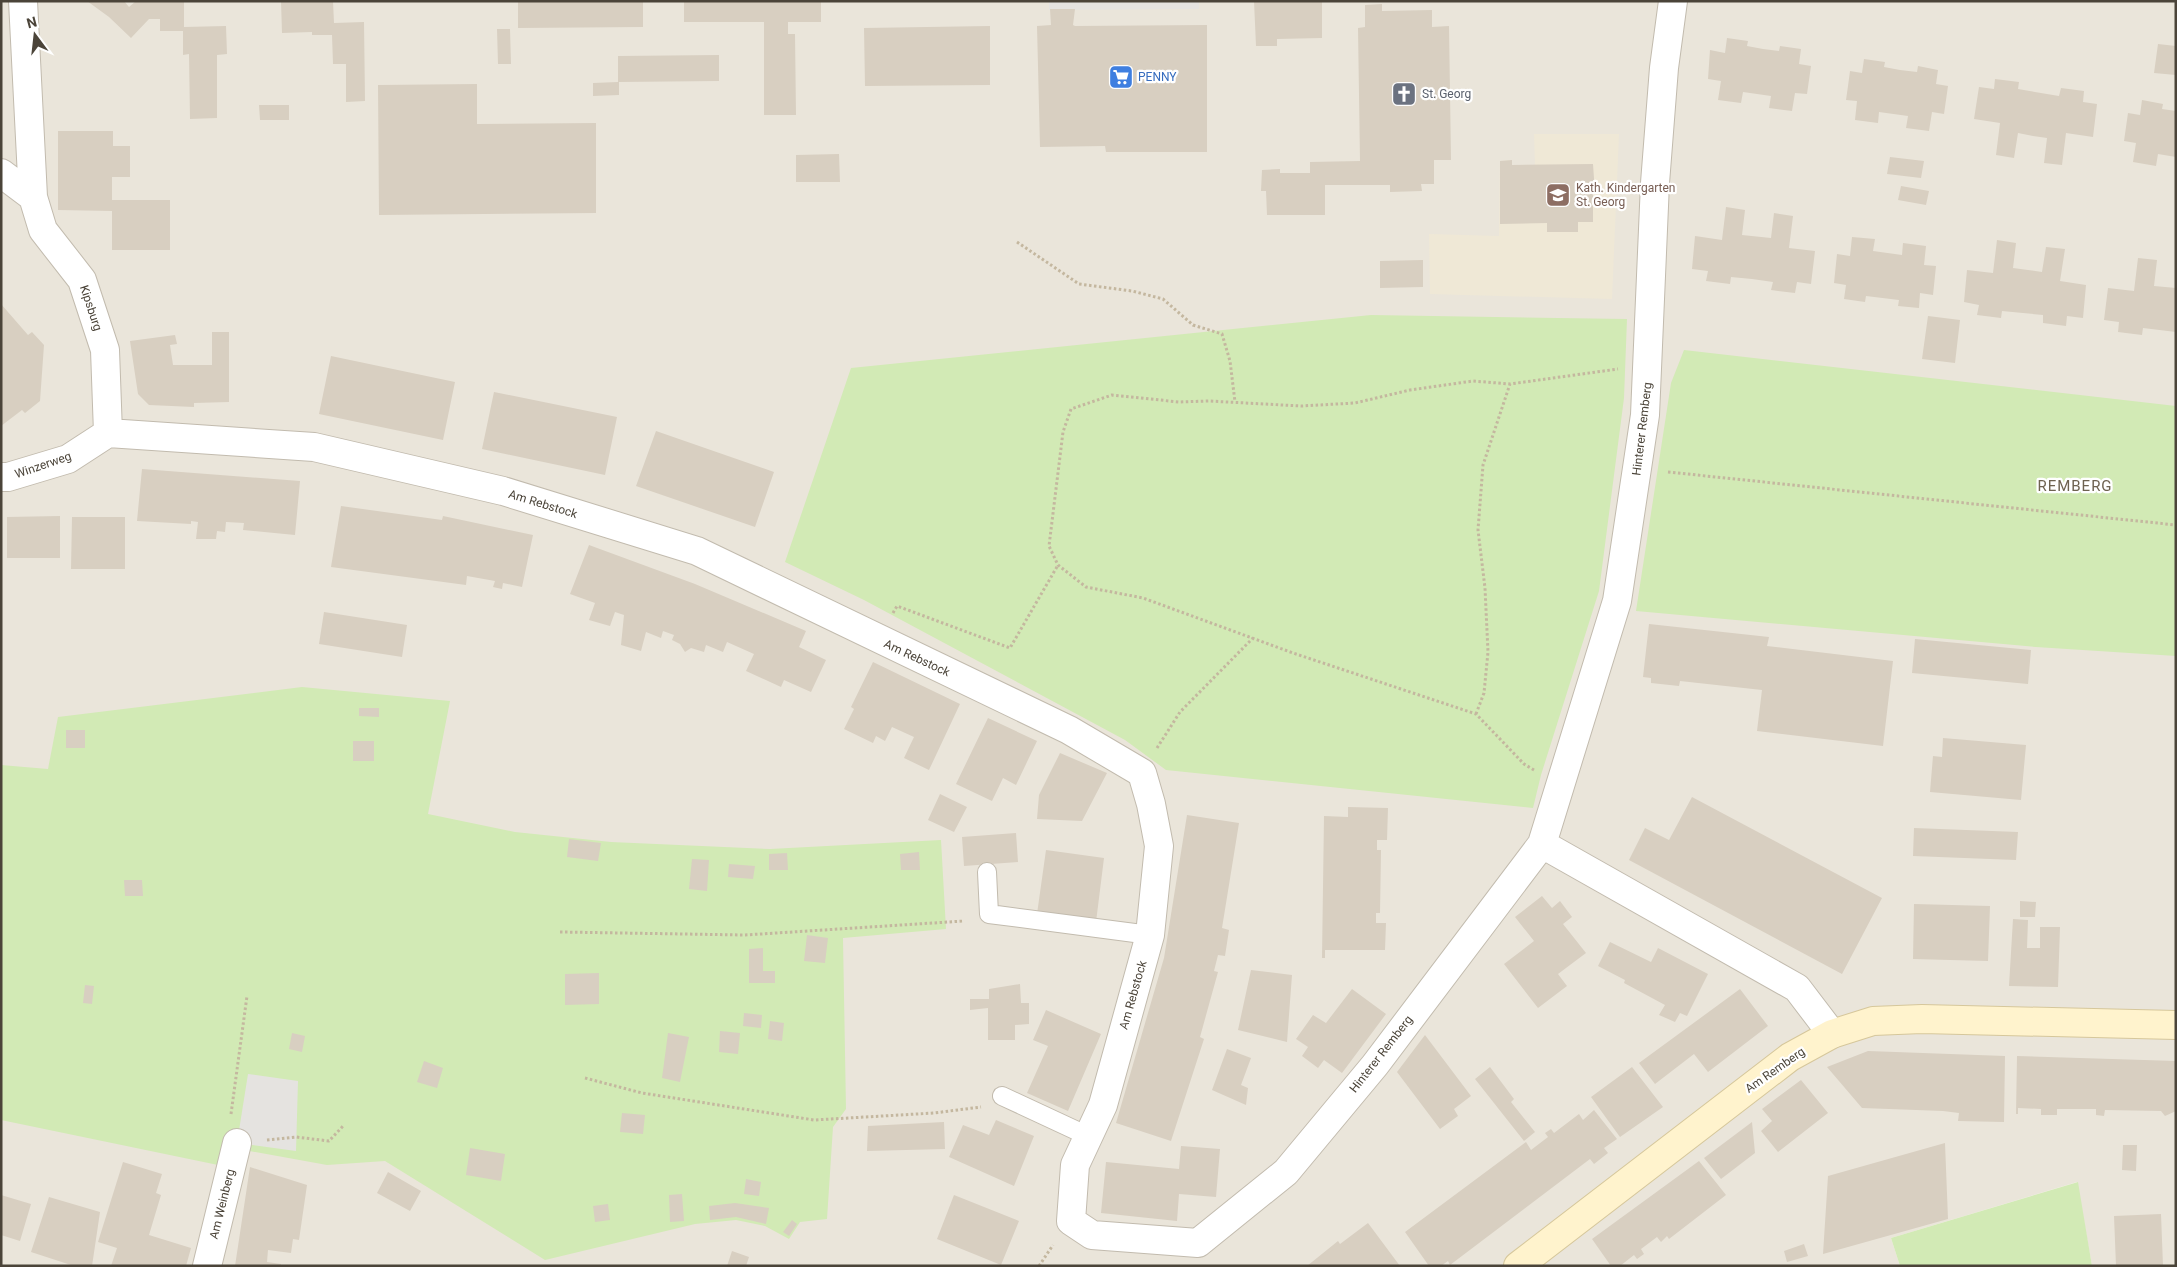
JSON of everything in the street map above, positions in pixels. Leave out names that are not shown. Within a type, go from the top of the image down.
[{"type":"street","name":"Kipsburg","points":[[23,1],[33,197],[43,230],[82,280],[105,350],[108,433]]},
{"type":"street","name":"Hinterer Remberg","points":[[1198,1243],[1286,1172],[1374,1065],[1542,844],[1617,600],[1645,415],[1655,182],[1664,68],[1673,1]]},
{"type":"street","points":[[1,173],[33,197]]},
{"type":"street","name":"Winzerweg","points":[[1,477],[8,477],[68,460],[108,433]]},
{"type":"street","name":"Am Rebstock","points":[[108,433],[319,448],[503,491],[698,552],[1069,730],[1142,773],[1151,804],[1159,846],[1150,935],[1103,1105],[1075,1165],[1071,1221],[1092,1236],[1198,1243]]},
{"type":"street","points":[[1542,844],[1797,988],[1832,1034]]},
{"type":"street","name":"Am Remberg","points":[[1518,1266],[1790,1057],[1832,1034],[1873,1021],[1922,1019],[2176,1025]]},
{"type":"street","name":"Am Weinberg","points":[[207,1266],[237,1143]]},
{"type":"lane","points":[[987,872],[989,914],[1150,935]]},
{"type":"lane","points":[[1009,1100],[1088,1136]]},
{"type":"path","points":[[1017,242],[1079,284],[1132,291],[1163,299],[1193,325],[1222,334],[1230,361],[1235,402]]},
{"type":"path","points":[[1524,764],[1476,714],[1253,638],[1143,598],[1086,587],[1058,565],[1049,546],[1063,432],[1071,409],[1112,395],[1179,402],[1235,402],[1301,406],[1356,403],[1410,390],[1472,381],[1510,384],[1648,365]]},
{"type":"path","points":[[1476,714],[1484,693],[1488,652],[1486,588],[1478,530],[1483,466],[1510,384]]},
{"type":"path","points":[[1637,469],[2176,525]]},
{"type":"path","points":[[926,616],[1010,648],[1058,565]]},
{"type":"path","points":[[1142,773],[1180,712],[1253,638]]},
{"type":"path","points":[[560,932],[745,935],[968,921],[989,914]]},
{"type":"path","points":[[247,996],[229,1131],[237,1143],[296,1137],[329,1141],[344,1125]]},
{"type":"path","points":[[586,1078],[642,1093],[814,1120],[934,1113],[1009,1100]]},
{"type":"shaded area","points":[[1,1],[2176,1],[2176,1266],[2092,1266],[2077,1182],[1891,1238],[1900,1266],[1,1266]]},
{"type":"shaded area","points":[[1049,1],[1199,1],[1199,9],[1049,10]]},
{"type":"shaded area","name":"Kath. Kindergarten St. Georg","points":[[1534,134],[1619,134],[1612,299],[1430,294],[1429,234],[1499,236],[1500,161],[1512,160],[1512,165],[1535,165]]},
{"type":"shaded area","points":[[248,1074],[298,1081],[296,1151],[237,1143]]},
{"type":"green space","points":[[1371,315],[1627,319],[1624,398],[1599,591],[1541,775],[1533,808],[1166,770],[1125,740],[864,600],[785,562],[851,368]]},
{"type":"green space","points":[[1684,350],[2176,406],[2176,656],[2036,647],[1636,611],[1671,383]]},
{"type":"green space","points":[[302,687],[450,701],[428,814],[515,832],[611,842],[770,849],[941,840],[946,929],[843,938],[846,1109],[833,1127],[827,1219],[800,1222],[789,1239],[765,1226],[736,1220],[695,1224],[545,1260],[385,1161],[327,1165],[222,1146],[218,1165],[1,1120],[1,765],[48,769],[58,717]]},
{"type":"green space","points":[[2078,1182],[2092,1266],[1900,1266],[1891,1238]]},
{"type":"building","points":[[87,1],[124,1],[129,7],[136,1],[184,1],[184,27],[226,26],[227,54],[217,55],[217,118],[190,119],[189,54],[183,55],[183,31],[160,31],[160,19],[149,19],[131,38],[109,17]]},
{"type":"building","points":[[281,1],[333,1],[334,23],[364,22],[365,101],[346,102],[346,64],[333,64],[332,35],[312,35],[312,32],[282,33]]},
{"type":"building","points":[[518,1],[643,1],[643,27],[518,28]]},
{"type":"building","points":[[684,1],[821,1],[821,22],[788,22],[788,34],[795,34],[796,115],[764,115],[764,22],[684,22]]},
{"type":"building","points":[[1254,1],[1322,1],[1322,38],[1277,39],[1277,46],[1256,46]]},
{"type":"building","name":"St. Georg","points":[[1382,4],[1382,11],[1432,10],[1432,27],[1449,26],[1451,160],[1434,160],[1434,184],[1421,184],[1422,191],[1390,192],[1390,185],[1325,185],[1325,215],[1267,215],[1266,191],[1261,191],[1262,170],[1280,169],[1280,173],[1310,173],[1310,162],[1360,161],[1358,28],[1365,27],[1365,5]]},
{"type":"building","points":[[1050,9],[1075,9],[1073,25],[1075,26],[1207,25],[1207,152],[1106,152],[1105,146],[1040,147],[1037,26],[1051,25]]},
{"type":"building","points":[[990,26],[990,85],[865,86],[864,28]]},
{"type":"building","points":[[497,29],[510,29],[511,64],[498,64]]},
{"type":"building","points":[[1727,38],[1748,41],[1747,46],[1763,49],[1779,51],[1780,46],[1801,49],[1799,64],[1811,66],[1807,94],[1795,93],[1792,111],[1769,108],[1771,96],[1743,92],[1741,103],[1718,100],[1721,81],[1708,79],[1710,50],[1725,53]]},
{"type":"building","points":[[2158,44],[2176,46],[2176,75],[2154,73]]},
{"type":"building","points":[[719,55],[719,81],[619,82],[619,95],[593,96],[593,83],[618,82],[618,56]]},
{"type":"building","points":[[1864,59],[1885,62],[1884,67],[1900,70],[1917,72],[1918,66],[1938,70],[1936,84],[1948,86],[1944,114],[1932,112],[1929,131],[1906,128],[1908,116],[1879,112],[1878,123],[1855,120],[1857,101],[1846,100],[1850,71],[1862,73]]},
{"type":"building","points":[[1995,79],[2019,82],[2018,89],[2059,96],[2061,88],[2084,91],[2083,102],[2097,104],[2093,137],[2066,133],[2062,165],[2044,163],[2047,138],[2018,133],[2014,158],[1996,155],[2000,123],[1974,119],[1979,87],[1994,89]]},
{"type":"building","points":[[477,84],[477,124],[596,123],[596,213],[379,215],[378,85]]},
{"type":"building","points":[[2142,100],[2163,104],[2162,109],[2176,111],[2176,157],[2158,154],[2156,166],[2133,162],[2136,143],[2124,141],[2128,113],[2140,115]]},
{"type":"building","points":[[259,105],[289,105],[289,120],[260,120]]},
{"type":"building","points":[[58,131],[113,131],[113,146],[130,146],[130,177],[112,177],[112,200],[170,200],[170,250],[112,250],[112,211],[58,210]]},
{"type":"building","points":[[839,154],[840,182],[796,182],[796,155]]},
{"type":"building","points":[[1890,157],[1924,161],[1921,178],[1887,174]]},
{"type":"building","points":[[1512,160],[1512,165],[1593,164],[1595,193],[1593,193],[1593,222],[1578,222],[1578,232],[1547,232],[1547,223],[1500,224],[1500,161]]},
{"type":"building","points":[[1901,186],[1929,191],[1926,205],[1898,200]]},
{"type":"building","points":[[1726,207],[1745,210],[1742,235],[1771,238],[1774,213],[1793,216],[1789,248],[1815,251],[1811,284],[1797,282],[1795,293],[1771,290],[1773,282],[1731,277],[1730,284],[1706,281],[1708,271],[1692,269],[1695,236],[1722,240]]},
{"type":"building","points":[[1852,237],[1875,239],[1873,251],[1902,255],[1903,243],[1926,246],[1924,265],[1936,266],[1933,295],[1920,293],[1919,308],[1898,306],[1899,300],[1866,296],[1865,302],[1844,299],[1846,285],[1834,283],[1837,254],[1850,256]]},
{"type":"building","points":[[1997,240],[2016,243],[2013,268],[2042,272],[2046,247],[2065,249],[2060,281],[2086,285],[2083,318],[2067,316],[2066,326],[2043,323],[2043,315],[2002,311],[2001,318],[1977,315],[1979,305],[1964,302],[1967,270],[1993,273]]},
{"type":"building","points":[[2138,258],[2157,260],[2154,286],[2176,288],[2176,332],[2143,328],[2142,335],[2118,332],[2119,322],[2104,320],[2108,288],[2134,291]]},
{"type":"building","points":[[1423,260],[1423,287],[1380,288],[1380,261]]},
{"type":"building","points":[[1,304],[28,335],[32,332],[44,345],[40,401],[25,413],[22,410],[1,426]]},
{"type":"building","points":[[1928,316],[1960,320],[1955,363],[1922,359]]},
{"type":"building","points":[[212,332],[229,332],[229,402],[194,403],[194,407],[149,405],[138,394],[130,341],[175,335],[177,344],[170,345],[173,365],[212,365]]},
{"type":"building","points":[[331,356],[455,382],[443,440],[319,414]]},
{"type":"building","points":[[494,392],[617,417],[605,475],[482,449]]},
{"type":"building","points":[[656,431],[774,472],[755,527],[636,486]]},
{"type":"building","points":[[142,469],[300,481],[295,535],[243,530],[244,523],[226,522],[225,532],[217,531],[216,539],[196,539],[198,522],[191,521],[191,524],[137,521]]},
{"type":"building","points":[[341,506],[442,520],[443,516],[533,535],[522,587],[503,583],[502,589],[493,587],[495,581],[467,576],[466,585],[331,567]]},
{"type":"building","points":[[60,516],[60,558],[7,558],[7,517]]},
{"type":"building","points":[[72,517],[125,517],[125,569],[71,569]]},
{"type":"building","points":[[589,545],[695,584],[806,631],[799,647],[826,660],[811,692],[784,680],[781,687],[746,671],[754,654],[727,642],[723,652],[706,645],[704,652],[691,648],[685,652],[680,644],[672,640],[674,635],[663,631],[661,638],[646,632],[641,651],[621,645],[624,615],[615,612],[610,626],[589,620],[595,603],[570,594]]},
{"type":"building","points":[[324,612],[407,625],[402,657],[319,644]]},
{"type":"building","points":[[1649,624],[1769,637],[1767,646],[1893,661],[1883,746],[1757,731],[1762,690],[1680,681],[1679,686],[1651,683],[1651,678],[1643,677]]},
{"type":"building","points":[[1915,639],[2031,650],[2028,684],[1912,673]]},
{"type":"building","points":[[873,662],[960,704],[929,770],[904,758],[914,737],[892,727],[885,741],[876,736],[873,743],[844,729],[854,709],[851,707]]},
{"type":"building","points":[[359,708],[379,708],[379,717],[359,716]]},
{"type":"building","points":[[988,718],[1037,741],[1016,785],[1003,778],[992,801],[956,784]]},
{"type":"building","points":[[66,730],[85,730],[85,748],[66,748]]},
{"type":"building","points":[[1943,738],[2026,745],[2021,800],[1930,792],[1933,756],[1942,757]]},
{"type":"building","points":[[353,741],[374,741],[374,761],[353,761]]},
{"type":"building","points":[[1060,753],[1107,773],[1082,821],[1037,819],[1039,795]]},
{"type":"building","points":[[940,794],[967,807],[954,832],[928,820]]},
{"type":"building","points":[[1692,797],[1882,898],[1842,974],[1629,860],[1645,828],[1669,840]]},
{"type":"building","points":[[1348,807],[1388,808],[1387,840],[1377,840],[1377,850],[1381,850],[1380,913],[1376,913],[1376,923],[1386,923],[1385,950],[1325,950],[1325,958],[1322,958],[1324,816],[1348,817]]},
{"type":"building","points":[[1187,815],[1239,823],[1222,928],[1229,930],[1225,956],[1218,955],[1214,971],[1218,972],[1200,1037],[1204,1039],[1171,1141],[1116,1123],[1164,958]]},
{"type":"building","points":[[1914,828],[2018,832],[2016,860],[1913,856]]},
{"type":"building","points":[[1016,833],[1018,862],[964,866],[962,837]]},
{"type":"building","points":[[569,839],[601,843],[598,861],[567,857]]},
{"type":"building","points":[[1046,850],[1104,858],[1096,922],[1037,914]]},
{"type":"building","points":[[919,852],[920,870],[901,870],[900,854]]},
{"type":"building","points":[[787,853],[788,870],[769,870],[769,854]]},
{"type":"building","points":[[692,859],[709,860],[707,891],[689,889]]},
{"type":"building","points":[[729,864],[755,866],[753,879],[728,877]]},
{"type":"building","points":[[124,880],[142,880],[143,896],[125,896]]},
{"type":"building","points":[[1542,896],[1552,908],[1560,901],[1572,917],[1563,924],[1586,953],[1558,974],[1567,986],[1538,1008],[1504,964],[1534,941],[1515,917]]},
{"type":"building","points":[[2020,901],[2036,902],[2035,917],[2020,917]]},
{"type":"building","points":[[1914,904],[1990,906],[1988,961],[1913,959]]},
{"type":"building","points":[[2013,919],[2028,920],[2027,948],[2040,948],[2040,927],[2060,927],[2058,987],[2009,986]]},
{"type":"building","points":[[807,935],[828,938],[825,963],[804,961]]},
{"type":"building","points":[[1610,942],[1651,962],[1658,948],[1708,974],[1687,1016],[1680,1013],[1675,1022],[1659,1015],[1665,1005],[1624,983],[1625,980],[1598,966]]},
{"type":"building","points":[[763,948],[763,971],[775,971],[775,983],[749,983],[749,949]]},
{"type":"building","points":[[1251,970],[1292,975],[1287,1042],[1238,1030]]},
{"type":"building","points":[[599,973],[599,1004],[565,1005],[565,974]]},
{"type":"building","points":[[1020,984],[1021,1003],[1029,1003],[1029,1024],[1015,1025],[1015,1040],[988,1040],[988,1008],[970,1010],[970,999],[989,999],[989,989]]},
{"type":"building","points":[[85,985],[94,986],[92,1004],[83,1003]]},
{"type":"building","points":[[1352,989],[1386,1014],[1342,1073],[1324,1060],[1318,1068],[1302,1056],[1308,1047],[1296,1039],[1313,1015],[1326,1023]]},
{"type":"building","points":[[1740,989],[1768,1026],[1708,1072],[1694,1054],[1655,1084],[1639,1063]]},
{"type":"building","points":[[1046,1010],[1101,1034],[1068,1111],[1027,1093],[1048,1046],[1033,1040]]},
{"type":"building","points":[[744,1013],[762,1015],[761,1028],[743,1026]]},
{"type":"building","points":[[770,1021],[784,1023],[782,1041],[768,1039]]},
{"type":"building","points":[[720,1031],[740,1033],[738,1054],[719,1052]]},
{"type":"building","points":[[292,1033],[305,1036],[302,1052],[289,1049]]},
{"type":"building","points":[[668,1033],[689,1037],[680,1082],[662,1078]]},
{"type":"building","points":[[1425,1035],[1471,1096],[1454,1109],[1458,1116],[1440,1129],[1397,1072]]},
{"type":"building","points":[[1227,1049],[1251,1058],[1241,1085],[1248,1088],[1246,1105],[1212,1090]]},
{"type":"building","points":[[1868,1051],[2005,1056],[2004,1122],[1958,1121],[1959,1113],[1943,1111],[1862,1108],[1827,1067]]},
{"type":"building","points":[[2017,1056],[2176,1061],[2176,1111],[2165,1116],[2161,1111],[2105,1110],[2104,1116],[2096,1115],[2096,1109],[2057,1109],[2057,1115],[2041,1115],[2041,1109],[2018,1108],[2018,1114],[2016,1114]]},
{"type":"building","points":[[424,1061],[443,1068],[437,1088],[417,1082]]},
{"type":"building","points":[[1490,1067],[1514,1099],[1511,1102],[1535,1132],[1524,1141],[1475,1079]]},
{"type":"building","points":[[1632,1067],[1663,1107],[1620,1137],[1591,1097]]},
{"type":"building","points":[[1801,1080],[1828,1113],[1778,1152],[1761,1131],[1772,1121],[1762,1109]]},
{"type":"building","points":[[1594,1110],[1617,1139],[1604,1148],[1608,1153],[1594,1164],[1590,1159],[1450,1265],[1448,1261],[1441,1266],[1429,1266],[1405,1232],[1526,1142],[1531,1150],[1548,1137],[1545,1133],[1551,1129],[1554,1133],[1579,1114],[1583,1120]]},
{"type":"building","points":[[622,1113],[645,1115],[643,1134],[620,1132]]},
{"type":"building","points":[[996,1120],[1034,1136],[1014,1186],[949,1157],[963,1125],[989,1135]]},
{"type":"building","points":[[944,1122],[945,1149],[867,1151],[868,1126]]},
{"type":"building","points":[[1752,1122],[1755,1153],[1721,1179],[1704,1158]]},
{"type":"building","points":[[1945,1143],[1948,1219],[1823,1254],[1828,1176]]},
{"type":"building","points":[[2123,1145],[2137,1145],[2136,1171],[2122,1170]]},
{"type":"building","points":[[1181,1146],[1220,1149],[1216,1197],[1179,1194],[1177,1221],[1101,1213],[1106,1162],[1179,1169]]},
{"type":"building","points":[[470,1148],[505,1154],[501,1181],[466,1175]]},
{"type":"building","points":[[1699,1161],[1726,1195],[1669,1239],[1667,1236],[1661,1242],[1657,1237],[1641,1249],[1644,1254],[1637,1259],[1634,1255],[1620,1266],[1611,1266],[1592,1239]]},
{"type":"building","points":[[123,1162],[162,1174],[156,1193],[161,1195],[149,1235],[191,1248],[186,1266],[111,1266],[117,1248],[98,1242]]},
{"type":"building","points":[[250,1167],[307,1185],[299,1240],[293,1239],[291,1253],[268,1250],[267,1262],[281,1264],[281,1266],[235,1266]]},
{"type":"building","points":[[388,1172],[421,1191],[410,1211],[377,1193]]},
{"type":"building","points":[[746,1179],[761,1182],[759,1196],[744,1194]]},
{"type":"building","points":[[682,1194],[684,1221],[670,1222],[669,1195]]},
{"type":"building","points":[[1,1195],[31,1204],[20,1241],[1,1235]]},
{"type":"building","points":[[954,1195],[1019,1221],[1001,1265],[937,1239]]},
{"type":"building","points":[[49,1197],[100,1212],[92,1266],[74,1266],[31,1252]]},
{"type":"building","points":[[735,1203],[769,1208],[766,1224],[736,1217],[710,1220],[709,1206]]},
{"type":"building","points":[[608,1204],[610,1220],[595,1222],[593,1206]]},
{"type":"building","points":[[2161,1214],[2163,1266],[2116,1266],[2114,1216]]},
{"type":"building","points":[[792,1220],[797,1224],[789,1236],[783,1232]]},
{"type":"building","points":[[1368,1223],[1400,1266],[1307,1266],[1338,1241],[1340,1244]]},
{"type":"building","points":[[1804,1244],[1808,1256],[1787,1262],[1784,1251]]},
{"type":"building","points":[[732,1251],[749,1257],[746,1266],[727,1266]]},
{"type":"place","name":"PENNY","points":[[1121,77]]},
{"type":"place","name":"St. Georg","points":[[1404,94]]},
{"type":"place","name":"Kath. Kindergarten St. Georg","points":[[1558,195]]},
{"type":"district","name":"REMBERG","points":[[2075,486]]}]
